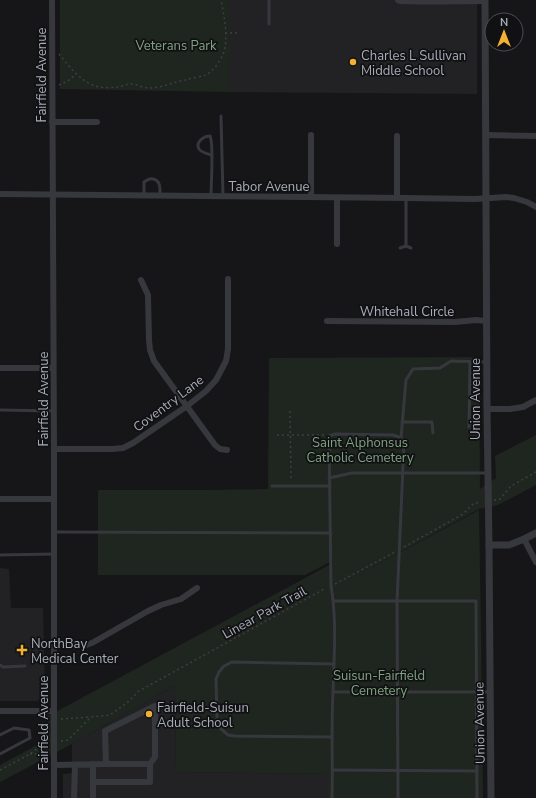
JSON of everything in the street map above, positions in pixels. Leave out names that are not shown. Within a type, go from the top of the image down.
[{"type":"street","name":"Fairfield Avenue","points":[[52,0],[54,798]]},
{"type":"street","points":[[398,0],[429,2],[485,0]]},
{"type":"street","name":"Union Avenue","points":[[485,0],[486,321],[492,798]]},
{"type":"street","points":[[52,122],[97,122]]},
{"type":"street","points":[[486,135],[536,136]]},
{"type":"street","points":[[311,136],[311,197]]},
{"type":"street","points":[[397,136],[397,198]]},
{"type":"street","name":"Tabor Avenue","points":[[0,194],[475,199],[501,197],[514,198],[527,202],[536,207]]},
{"type":"street","points":[[337,198],[337,244]]},
{"type":"street","name":"Coventry Lane","points":[[54,449],[123,448],[133,444],[206,391],[216,380],[226,361],[228,349],[228,278]]},
{"type":"street","points":[[141,280],[148,295],[149,340],[150,350],[154,361],[215,445],[220,449],[227,450]]},
{"type":"street","name":"Whitehall Circle","points":[[327,321],[486,321]]},
{"type":"street","points":[[0,368],[53,368]]},
{"type":"street","points":[[487,409],[510,410],[523,407],[536,400]]},
{"type":"street","points":[[0,499],[54,499]]},
{"type":"street","points":[[489,545],[509,545],[536,533]]},
{"type":"street","points":[[524,539],[536,562]]},
{"type":"street","points":[[54,644],[86,645],[92,643],[148,611],[181,599],[197,588]]},
{"type":"street","points":[[93,782],[150,782],[150,764],[155,757],[155,706],[105,731],[106,764]]},
{"type":"street","points":[[0,710],[54,711]]},
{"type":"street","points":[[93,764],[93,798]]},
{"type":"street","points":[[54,765],[150,764]]},
{"type":"street","points":[[74,798],[75,765]]},
{"type":"lane","points":[[269,0],[269,24]]},
{"type":"lane","points":[[221,116],[223,197]]},
{"type":"lane","points":[[211,155],[200,150],[198,147],[203,137],[211,137],[211,155],[211,196]]},
{"type":"lane","points":[[144,196],[144,182],[148,179],[156,180],[159,184],[160,196]]},
{"type":"lane","points":[[406,198],[406,246]]},
{"type":"lane","points":[[400,248],[406,246],[411,248]]},
{"type":"lane","points":[[398,798],[397,602],[404,443],[401,438],[406,380],[413,369],[440,368],[451,361],[487,362]]},
{"type":"lane","points":[[469,426],[470,362]]},
{"type":"lane","points":[[0,410],[54,411]]},
{"type":"lane","points":[[402,422],[432,422],[433,433]]},
{"type":"lane","points":[[332,798],[331,737],[334,664],[334,601],[331,586],[329,436],[336,434],[393,435],[401,438]]},
{"type":"lane","points":[[329,478],[352,473],[488,473]]},
{"type":"lane","points":[[272,486],[330,486]]},
{"type":"lane","points":[[54,532],[330,534]]},
{"type":"lane","points":[[0,555],[54,554]]},
{"type":"lane","points":[[334,601],[476,602],[477,798]]},
{"type":"lane","points":[[331,737],[235,736],[228,734],[220,728],[217,719],[216,679],[224,666],[232,662],[334,664]]},
{"type":"lane","points":[[0,670],[2,666],[25,666]]},
{"type":"lane","points":[[332,692],[490,692]]},
{"type":"lane","points":[[0,735],[14,728],[29,730],[30,738],[0,754]]},
{"type":"lane","points":[[332,770],[477,771]]},
{"type":"path","points":[[59,54],[76,74],[100,87],[117,87],[129,84],[150,88],[206,75],[219,62],[224,53],[226,43],[221,0]]},
{"type":"path","points":[[225,33],[237,33]]},
{"type":"path","points":[[59,85],[68,81],[76,74]]},
{"type":"path","points":[[290,411],[291,486]]},
{"type":"path","points":[[277,435],[329,436]]},
{"type":"path","points":[[494,500],[500,499],[511,486],[536,472]]},
{"type":"path","name":"Linear Park Trail","points":[[61,719],[110,715],[127,703],[139,691],[399,550],[463,514],[473,504],[480,502]]},
{"type":"path","points":[[61,741],[68,740],[91,717]]},
{"type":"path","points":[[0,770],[30,754],[47,741]]},
{"type":"path","points":[[30,754],[48,754]]},
{"type":"shaded area","name":"Charles L Sullivan Middle School","points":[[229,0],[477,0],[477,94],[229,92]]},
{"type":"shaded area","name":"NorthBay Medical Center","points":[[0,568],[9,569],[11,608],[43,608],[45,692],[38,701],[0,701]]},
{"type":"shaded area","name":"Fairfield-Suisun Adult School","points":[[175,685],[176,772],[328,774],[328,798],[63,798],[63,774],[72,773],[72,744]]},
{"type":"green space","name":"Veterans Park","points":[[60,0],[229,0],[229,92],[60,89]]},
{"type":"green space","points":[[479,357],[480,489],[496,478],[495,456],[536,435],[536,485],[498,505],[479,509],[358,575],[479,510],[483,798],[328,798],[328,774],[176,772],[175,685],[72,744],[0,782],[0,765],[48,739],[48,716],[333,563],[332,561],[305,575],[98,575],[98,490],[268,489],[269,358]]},
{"type":"place","name":"Charles L Sullivan Middle School","points":[[353,62]]},
{"type":"place","name":"NorthBay Medical Center","points":[[22,650]]},
{"type":"place","name":"Fairfield-Suisun Adult School","points":[[149,714]]},
{"type":"park label","name":"Saint Alphonsus Catholic Cemetery","points":[[360,450]]},
{"type":"park label","name":"Suisun-Fairfield Cemetery","points":[[379,682]]}]
